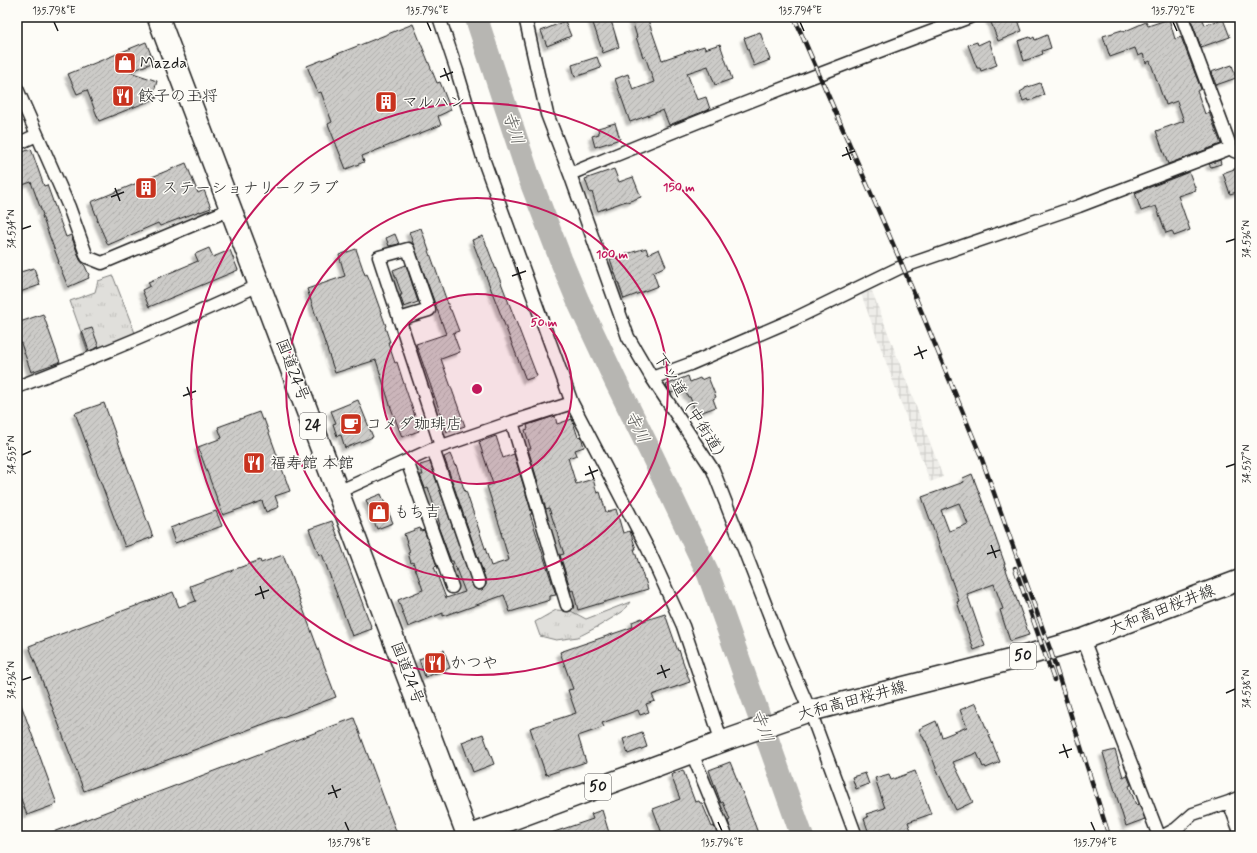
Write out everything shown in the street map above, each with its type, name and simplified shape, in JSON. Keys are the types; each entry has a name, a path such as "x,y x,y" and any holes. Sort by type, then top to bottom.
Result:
{"highway":[{"name":"国道24号","path":"158,17 468,836"}],"main road":[{"name":"大和高田桜井線","path":"468,836 805,713 1083,640 1240,580"}],"street":[{"path":"439,17 484,161 572,403 648,549 684,626 725,741"},
{"name":"下ツ道（中街道）","path":"525,17 547,114 628,337 652,378 713,470 778,637 805,713 856,836"},
{"path":"570,174 831,69 970,17"},
{"path":"652,378 690,364 792,320 899,268 1236,151 1182,17"},
{"path":"17,89 69,207 87,257 102,263 231,209"},
{"path":"17,144 37,136"},
{"path":"399,319 429,310 408,249 379,257 479,582"},
{"path":"17,387 58,372 189,317 259,285"},
{"path":"338,492 437,448 572,403"},
{"path":"512,422 567,605"},
{"path":"407,461 452,587"},
{"path":"1083,640 1159,836"},
{"path":"692,753 726,836"},
{"path":"1163,836 1176,829 1193,814 1235,799 1240,832"}],"shaded area":[{"path":"872,291 943,477 930,482 861,294"}],"green space":[{"path":"113,276 135,333 88,352 70,301 95,292 98,281"},
{"path":"630,602 622,612 578,637 556,640 540,636 535,622 556,610 571,611 586,619"}],"building":[{"path":"591,17 610,17 619,47 603,53"},
{"path":"631,17 647,17 662,60 704,46 705,49 720,44 732,79 715,85 708,66 687,73 697,100 706,97 710,109 669,125 663,110 630,122 615,79 628,74 633,90 654,82 645,56 643,57"},
{"path":"989,17 1017,17 1022,31 998,41"},
{"path":"1190,17 1202,17 1205,25 1223,19 1230,37 1201,47"},
{"path":"1169,19 1175,39 1181,37 1201,89 1197,91 1205,114 1209,112 1221,144 1168,164 1156,131 1184,121 1177,101 1166,105 1150,61 1146,63 1143,54 1138,56 1135,48 1110,57 1103,36 1122,30 1123,32 1146,22 1148,26"},
{"path":"565,21 571,36 547,46 541,31"},
{"name":"マルハン","path":"413,24 437,83 440,82 451,110 438,116 441,125 362,156 364,162 346,169 328,124 332,122 321,92 318,93 307,66"},
{"path":"760,32 770,60 754,66 744,38"},
{"path":"1047,35 1051,48 1042,51 1043,54 1024,61 1018,41 1030,37 1031,39 1034,37 1035,40"},
{"path":"989,40 997,65 981,71 980,68 977,68 968,45 977,42 978,45"},
{"path":"146,42 154,62 130,72 157,81 154,92 157,98 99,121 87,90 77,94 68,74"},
{"path":"597,57 601,68 575,77 572,65"},
{"path":"1232,65 1236,78 1216,85 1211,72"},
{"path":"1040,83 1044,95 1029,101 1028,99 1023,101 1020,92 1025,88"},
{"path":"615,123 620,139 595,147 592,136 599,134 598,128"},
{"path":"31,149 44,186 47,185 66,237 71,235 80,260 85,266 89,275 89,278 68,287 31,182 17,187 17,154"},
{"path":"1220,160 1221,164 1211,167 1209,164"},
{"path":"186,163 198,193 204,190 211,208 160,226 158,223 108,245 91,202"},
{"path":"1240,167 1240,191 1230,194 1223,173"},
{"path":"614,169 619,182 633,177 641,197 598,211 592,192 590,193 585,179"},
{"path":"1189,172 1196,190 1178,196 1190,230 1174,236 1172,231 1166,233 1156,206 1141,211 1135,193"},
{"path":"421,228 459,331 453,333 460,352 441,359 465,426 447,432 416,344 446,334 409,232"},
{"path":"395,234 399,244 389,246 386,238"},
{"path":"483,236 537,376 526,380 472,240"},
{"path":"209,248 213,257 230,250 238,270 149,307 142,290 150,286 148,282 198,261 195,254"},
{"path":"646,248 648,254 659,249 666,266 653,272 658,286 624,299 610,259"},
{"path":"356,249 365,275 367,274 370,281 386,326 385,327 390,342 388,342 395,363 397,362 419,431 402,437 376,360 335,373 307,289 345,276 339,255"},
{"path":"406,265 418,302 404,307 400,295 402,295 393,270"},
{"path":"34,268 40,285 17,293 17,273"},
{"path":"43,314 60,362 31,372 17,332 17,323"},
{"path":"92,328 99,347 89,351 82,331"},
{"path":"688,376 690,382 708,377 716,397 713,399 716,407 696,413 690,397 688,397 684,388 671,393 666,385"},
{"name":"コメダ珈琲店","path":"358,400 373,437 345,448 341,435 337,436 333,424 336,423 331,411"},
{"path":"104,403 153,537 125,547 75,413"},
{"name":"福寿館 本館","path":"259,412 262,420 264,419 290,491 275,496 279,507 266,512 262,501 223,515 198,447 222,438 218,427"},
{"path":"555,416 557,424 572,419 578,437 581,436 584,447 575,450 577,455 568,458 576,484 593,479 597,493 600,492 606,512 616,509 623,533 630,531 636,549 634,549 648,589 578,610 573,590 571,591 560,555 564,554 549,508 546,509 528,449 531,449 525,430 528,429 527,425"},
{"path":"496,436 503,458 514,454 532,514 530,514 556,595 550,596 550,600 510,612 504,595 457,612 443,616 443,613 408,627 398,600 423,590 413,562 411,563 408,553 410,552 404,534 420,528 421,531 424,530 437,566 434,567 446,598 465,592 453,561 451,561 438,526 440,525 428,487 425,488 420,475 423,475 420,465 430,462 474,588 482,590 486,585 486,581 444,457 450,454 455,466 456,465 491,566 509,560 487,486 493,484 479,442"},
{"path":"972,474 1029,635 1010,641 1000,610 1003,609 994,584 967,594 985,646 974,650 957,602 959,601 922,497 964,482 963,478","holes":["959,503 968,524 949,531 941,510"]},
{"name":"もち吉","path":"381,494 393,523 377,529 366,500"},
{"path":"216,511 222,526 175,543 170,528"},
{"path":"332,521 372,629 352,636 322,554 319,555 309,529"},
{"path":"283,555 336,697 84,791 29,646 173,592 179,607 196,601 190,586 260,560 261,563"},
{"path":"665,614 690,682 652,695 655,701 646,704 649,712 640,715 638,710 602,723 604,727 578,736 586,762 546,775 530,728 576,713 568,690 573,689 560,652 633,627 632,622 642,618 643,621"},
{"path":"444,650 450,668 425,677 419,659"},
{"path":"17,696 57,804 27,815 17,788"},
{"path":"976,703 1000,762 986,768 985,766 983,767 977,753 953,762 973,802 956,810 936,768 926,741 919,729 936,721 942,737 967,727 960,710"},
{"path":"354,718 398,836 45,836 45,835"},
{"path":"642,732 647,747 628,754 623,739"},
{"path":"483,734 494,764 473,772 462,742"},
{"path":"1115,750 1123,777 1127,775 1131,785 1129,786 1136,805 1139,804 1145,819 1126,826 1103,753"},
{"path":"730,762 759,836 733,836 728,821 730,820 723,802 721,803 709,770"},
{"path":"683,770 695,802 699,801 702,803 712,827 714,826 718,836 663,836 653,809 680,799 671,775"},
{"path":"915,771 931,814 908,822 913,836 870,836 864,819 868,817 866,814 885,808 875,778 889,774 891,780"},
{"path":"865,773 869,784 856,789 852,777"},
{"path":"602,810 610,836 548,836 548,834 593,819 591,814"}],"waterway":[{"name":"寺川","path":"476,17 529,177 561,260 578,301 615,380 708,573 802,836"}],"railway":[{"path":"794,17 903,267 980,454 1050,649 1109,836"},
{"path":"1015,568 1054,680"}],"place":[{"name":"Mazda","path":"125,63"},
{"name":"餃子の王将","path":"123,96"},
{"name":"マルハン","path":"386,102"},
{"name":"ステーショナリークラブ","path":"146,188"},
{"name":"コメダ珈琲店","path":"351,424"},
{"name":"福寿館 本館","path":"254,463"},
{"name":"もち吉","path":"379,512"},
{"name":"かつや","path":"435,663"}]}
